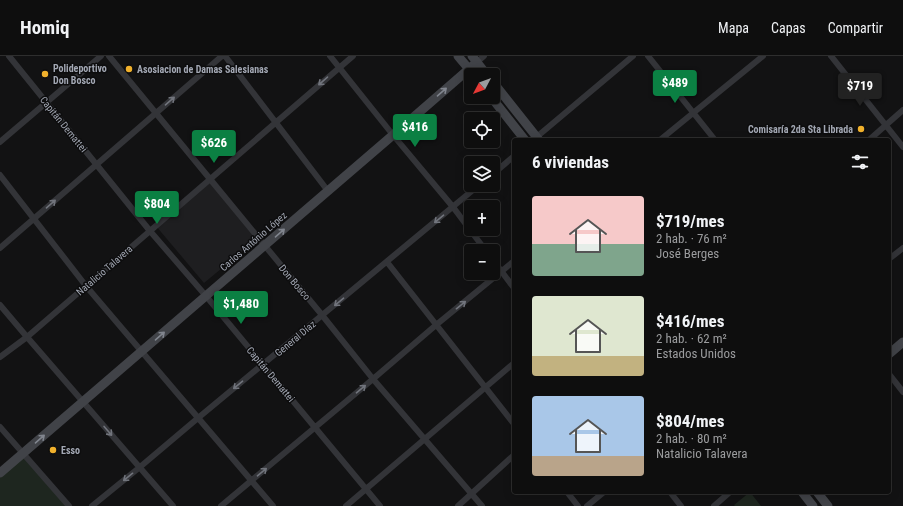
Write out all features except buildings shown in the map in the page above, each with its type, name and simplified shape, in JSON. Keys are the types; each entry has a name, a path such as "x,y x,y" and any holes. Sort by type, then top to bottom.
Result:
{"main road":[{"path":"458,56 468,68"},
{"path":"478,58 483,68"},
{"name":"Carlos António López","path":"473,68 478,58"},
{"name":"Carlos António López","path":"0,473 393,135 464,78"},
{"path":"500,91 535,138"},
{"path":"497,104 523,138"},
{"path":"891,352 903,342"},
{"path":"804,494 813,506"},
{"path":"819,494 828,506"}],"street":[{"name":"Capitán Demattei","path":"9,56 150,231 263,364 380,506"},
{"path":"0,142 101,56"},
{"name":"Don Bosco","path":"109,56 322,315 373,380 482,506"},
{"path":"0,248 222,56"},
{"path":"226,56 328,191"},
{"path":"330,56 453,207 481,244"},
{"name":"Natalicio Talavera","path":"0,357 27,337 353,56"},
{"path":"537,138 633,56"},
{"path":"648,56 713,138"},
{"path":"663,138 763,56"},
{"path":"831,56 903,147"},
{"path":"871,138 903,110"},
{"path":"500,168 512,158"},
{"path":"0,175 86,286 273,506"},
{"name":"General Díaz","path":"92,506 140,468 198,418 471,192"},
{"path":"891,257 903,248"},
{"path":"387,262 512,421"},
{"path":"221,506 512,263"},
{"path":"500,269 512,285"},
{"path":"0,305 173,506"},
{"path":"346,506 512,365"},
{"path":"891,377 903,392"},
{"path":"0,427 69,506"},
{"path":"458,506 512,457"},
{"path":"569,494 578,506"},
{"path":"587,506 602,494"},
{"path":"672,494 681,506"},
{"path":"714,506 728,494"}],"shaded area":[{"path":"209,181 257,239 204,283 156,226"},
{"path":"23,456 67,506 0,506 0,476"},
{"path":"748,494 752,494 761,506 735,506 734,505"}],"place":[{"name":"Asosiacion de Damas Salesianas","path":"129,69"},
{"name":"Polideportivo Don Bosco","path":"45,74"},
{"name":"Comisaría 2da Sta Librada","path":"861,129"},
{"name":"Esso","path":"53,450"}]}
